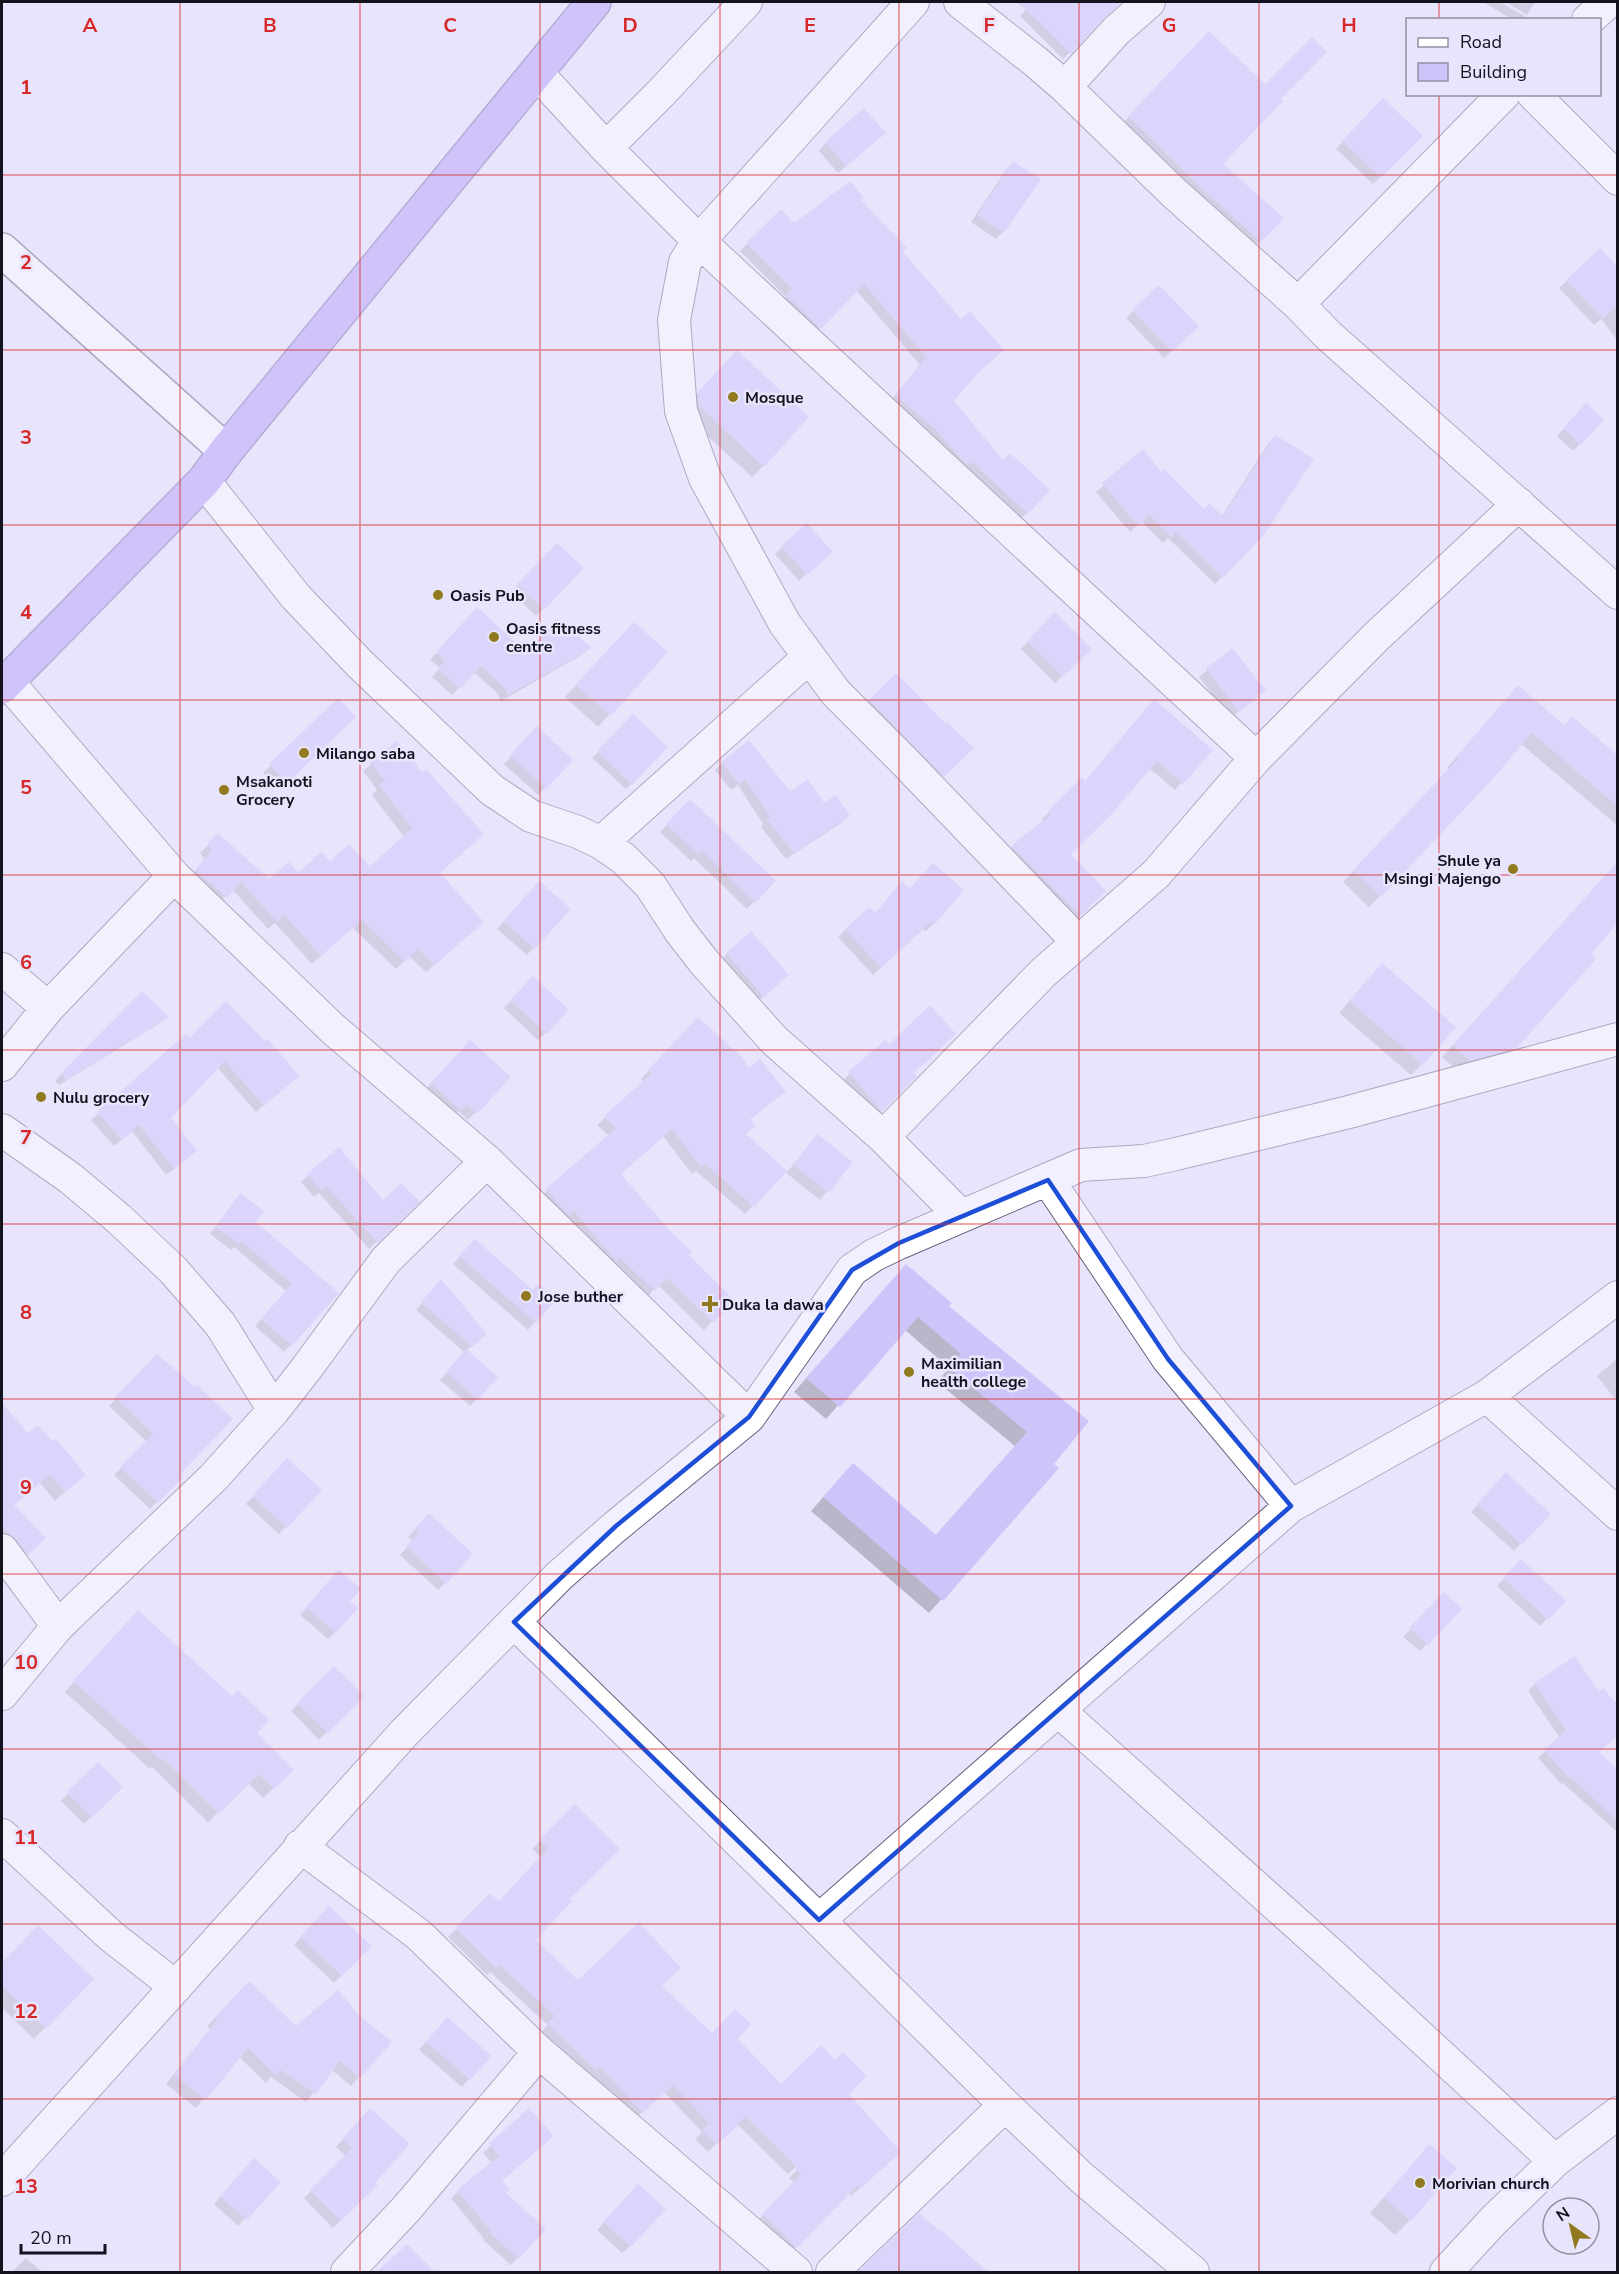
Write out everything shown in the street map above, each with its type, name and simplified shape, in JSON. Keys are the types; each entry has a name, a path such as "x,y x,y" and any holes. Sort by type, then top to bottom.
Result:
{"highway":[{"path":"4,684 204,481 226,451 594,2"}],"street":[{"path":"606,148 669,85 746,2"},
{"path":"912,2 699,241 685,262 674,320 681,411 705,478 785,624 809,657 836,693 1077,941"},
{"path":"960,2 1065,87 1173,192 1298,304 1328,335 1617,593"},
{"path":"1065,87 1116,31 1149,2"},
{"path":"1590,18 1608,2"},
{"path":"537,73 606,148 699,241 1256,758"},
{"path":"1298,304 1502,96"},
{"path":"1535,96 1617,179"},
{"path":"2,250 226,451"},
{"path":"204,481 296,597 360,664 492,790 531,816 578,832 601,843 623,858 650,885 680,931 704,962 774,1040 882,1137 960,1215"},
{"path":"882,1137 1044,972 1156,874 1256,758 1377,636 1519,504"},
{"path":"601,843 809,657"},
{"path":"4,684 174,876 333,1029 486,1161 749,1417"},
{"path":"2,1065 48,1008 174,876"},
{"path":"2,969 48,1008"},
{"path":"2,2180 404,1733 559,1576 749,1417 852,1270 899,1243 960,1215 1082,1165 1144,1161 1326,1117 1617,1039"},
{"path":"2,1130 70,1178 173,1270 220,1324 274,1410"},
{"path":"2,1694 58,1626 213,1478 274,1410 306,1370 386,1260 486,1161"},
{"path":"1048,1179 1168,1359 1291,1506"},
{"path":"819,1920 1291,1506 1486,1396 1617,1297"},
{"path":"1486,1396 1617,1514"},
{"path":"2,1550 58,1626"},
{"path":"514,1622 1005,2105 1082,2178 1193,2272"},
{"path":"1058,1710 1333,1956 1555,2161"},
{"path":"2,1835 111,1936 176,1987"},
{"path":"300,1846 419,1935 539,2052 796,2272"},
{"path":"347,2272 407,2208 539,2052"},
{"path":"832,2272 1005,2105"},
{"path":"1446,2272 1492,2221 1555,2161 1617,2113"}],"highlighted area":[{"path":"1048,1180 1168,1359 1291,1506 819,1920 514,1622 616,1526 749,1417 852,1270 899,1243"}],"building":[{"path":"1019,2 1122,2 1071,54"},
{"path":"1209,31 1265,84 1312,37 1327,52 1223,164 1284,218 1261,242 1198,185 1128,116"},
{"path":"1383,98 1423,136 1381,178 1342,141"},
{"path":"864,108 886,133 846,166 825,142"},
{"path":"1013,161 1041,179 1004,233 977,215"},
{"path":"850,181 864,198 861,200 907,248 903,252 961,319 970,311 1004,350 979,372 954,401 1003,460 1010,453 1050,490 1028,514 972,462 967,465 934,428 895,395 926,357 864,284 821,329 786,295 792,289 746,243 781,209 794,223"},
{"path":"1600,248 1617,266 1617,305 1603,319 1566,280"},
{"path":"1159,285 1199,326 1172,352 1132,310"},
{"path":"737,350 809,417 764,467 699,406 698,392"},
{"path":"1586,403 1604,420 1581,445 1563,428"},
{"path":"1275,435 1314,459 1264,535 1223,578 1176,532 1171,537 1149,515 1138,526 1102,483 1143,449 1161,472 1164,469 1204,509 1209,503 1223,516"},
{"path":"807,523 833,552 807,575 781,546"},
{"path":"557,543 584,568 544,610 517,584"},
{"path":"477,607 527,653 557,618 592,648 508,695 503,686 481,666 460,689 438,669 445,661 436,652"},
{"path":"1055,612 1092,649 1063,677 1027,641"},
{"path":"634,622 668,652 611,716 575,685"},
{"path":"1232,648 1266,690 1239,712 1206,668"},
{"path":"896,673 945,723 947,722 974,748 944,777 869,700"},
{"path":"1518,685 1564,725 1572,716 1617,755 1617,806 1532,733 1490,782 1381,897 1353,870 1459,758 1457,756"},
{"path":"338,698 356,717 287,783 269,764"},
{"path":"1154,699 1213,750 1183,784 1157,761 1109,817 1071,854 1106,891 1081,916 1011,846 1051,814 1048,811 1082,777 1085,781"},
{"path":"633,714 668,747 632,785 597,751"},
{"path":"537,726 573,760 546,789 510,755"},
{"path":"749,740 790,791 808,779 824,803 836,795 850,816 794,853 767,819 770,816 745,779 739,784 721,762"},
{"path":"397,741 422,772 426,769 484,834 440,873 484,922 435,965 418,949 405,962 362,920 321,956 284,915 277,922 241,882 227,898 195,870 212,850 207,844 218,833 269,879 289,862 298,873 321,852 330,861 349,844 370,866 412,828 379,785 385,781 370,762"},
{"path":"690,799 776,881 755,903 702,851 699,855 666,824"},
{"path":"1617,862 1617,924 1591,954 1596,959 1517,1048 1470,1061 1453,1045"},
{"path":"933,863 964,890 934,925 931,922 881,968 845,929 869,907 875,913 902,881 910,888"},
{"path":"539,881 571,909 535,949 503,921"},
{"path":"751,931 789,975 764,997 726,953"},
{"path":"1382,963 1456,1027 1423,1065 1349,1001"},
{"path":"533,976 569,1010 547,1034 510,1000"},
{"path":"142,991 169,1017 66,1080 61,1073"},
{"path":"226,1001 265,1041 268,1039 299,1076 264,1106 225,1061 171,1118 197,1151 174,1169 139,1125 122,1140 97,1112 186,1034 190,1037"},
{"path":"930,1005 956,1034 914,1073 917,1076 882,1112 848,1072 885,1040 889,1044"},
{"path":"698,1017 742,1057 749,1068 760,1059 786,1092 750,1119 755,1126 746,1134 787,1171 754,1207 705,1164 701,1167 672,1129 621,1174 671,1232 692,1252 689,1255 734,1300 713,1323 667,1278 655,1291 620,1258 616,1261 574,1211 569,1216 546,1189 616,1128 604,1116 652,1073 648,1070"},
{"path":"470,1040 511,1077 477,1114 467,1105 461,1111 431,1083"},
{"path":"817,1134 853,1162 829,1193 793,1165"},
{"path":"339,1147 383,1200 401,1183 420,1202 378,1243 327,1187 322,1191 307,1174"},
{"path":"240,1193 264,1211 256,1222 339,1293 292,1346 261,1319 292,1284 241,1241 239,1244 216,1227"},
{"path":"475,1239 533,1290 538,1284 556,1300 536,1323 459,1256"},
{"path":"906,1264 952,1303 949,1306 1089,1421 1054,1464 1059,1468 943,1601 823,1497 853,1463 936,1535 1027,1432 949,1368 961,1354 918,1317 840,1407 806,1378"},
{"path":"441,1279 487,1334 472,1347 421,1302"},
{"path":"466,1349 498,1377 478,1400 446,1372"},
{"path":"157,1354 195,1387 197,1385 233,1419 180,1474 183,1477 158,1503 120,1467 153,1434 115,1397"},
{"path":"2,1403 28,1433 38,1425 52,1441 56,1439 86,1475 65,1492 50,1475 14,1505 46,1538 28,1555 16,1539 2,1528"},
{"path":"287,1458 322,1490 287,1528 252,1496"},
{"path":"1506,1472 1551,1514 1522,1545 1477,1504"},
{"path":"429,1513 473,1554 446,1584 406,1546 419,1533 414,1529"},
{"path":"1521,1559 1566,1601 1548,1620 1503,1578"},
{"path":"339,1569 361,1589 350,1601 358,1608 336,1633 306,1607"},
{"path":"1444,1592 1462,1609 1428,1645 1409,1628"},
{"path":"138,1610 232,1696 238,1690 269,1720 257,1733 294,1770 274,1789 259,1774 219,1814 163,1758 161,1760 73,1681"},
{"path":"1575,1656 1599,1692 1603,1688 1617,1704 1617,1736 1599,1752 1617,1769 1617,1821 1571,1777 1569,1778 1544,1750 1566,1730 1534,1683"},
{"path":"334,1666 365,1696 328,1733 297,1703"},
{"path":"98,1762 123,1787 92,1818 67,1792"},
{"path":"575,1804 620,1849 570,1899 572,1901 536,1940 578,1980 639,1922 681,1968 662,1986 712,2033 735,2009 751,2024 738,2039 781,2084 821,2045 835,2060 843,2052 867,2076 849,2094 901,2152 860,2189 857,2186 797,2248 762,2214 801,2174 796,2169 797,2167 746,2117 717,2145 702,2130 709,2123 673,2085 643,2113 600,2067 596,2071 547,2023 555,2016 499,1965 496,1968 455,1928 490,1893 499,1901 548,1848 539,1840"},
{"path":"329,1906 372,1946 342,1976 300,1937"},
{"path":"38,1925 94,1979 46,2029 2,1986 2,1963"},
{"path":"249,1981 296,2026 338,1990 359,2015 392,2042 360,2078 340,2061 316,2094 281,2070 276,2075 248,2048 206,2100 174,2075 218,2019 215,2017"},
{"path":"447,2017 492,2056 470,2080 426,2042"},
{"path":"370,2108 410,2144 375,2183 378,2185 341,2221 310,2190 352,2148 342,2139"},
{"path":"529,2108 554,2136 502,2181 510,2190 506,2193 546,2229 519,2259 489,2232 491,2231 457,2190 499,2156 489,2144"},
{"name":"Morivian church","path":"1429,2144 1457,2168 1411,2221 1384,2198"},
{"path":"254,2158 281,2182 247,2220 220,2196"},
{"path":"638,2184 666,2209 631,2247 603,2222"},
{"path":"919,2213 941,2230 988,2272 857,2272"},
{"path":"407,2244 435,2272 377,2272"}],"place":[{"name":"Mosque","path":"733,397"},
{"name":"Oasis Pub","path":"438,595"},
{"name":"Oasis fitness centre","path":"494,637"},
{"name":"Milango saba","path":"304,753"},
{"name":"Msakanoti Grocery","path":"224,790"},
{"name":"Shule ya Msingi Majengo","path":"1513,869"},
{"name":"Nulu grocery","path":"41,1097"},
{"name":"Jose buther","path":"526,1296"},
{"name":"Duka la dawa","path":"710,1304"},
{"name":"Maximilian health college","path":"909,1372"},
{"name":"Morivian church","path":"1420,2183"}]}
